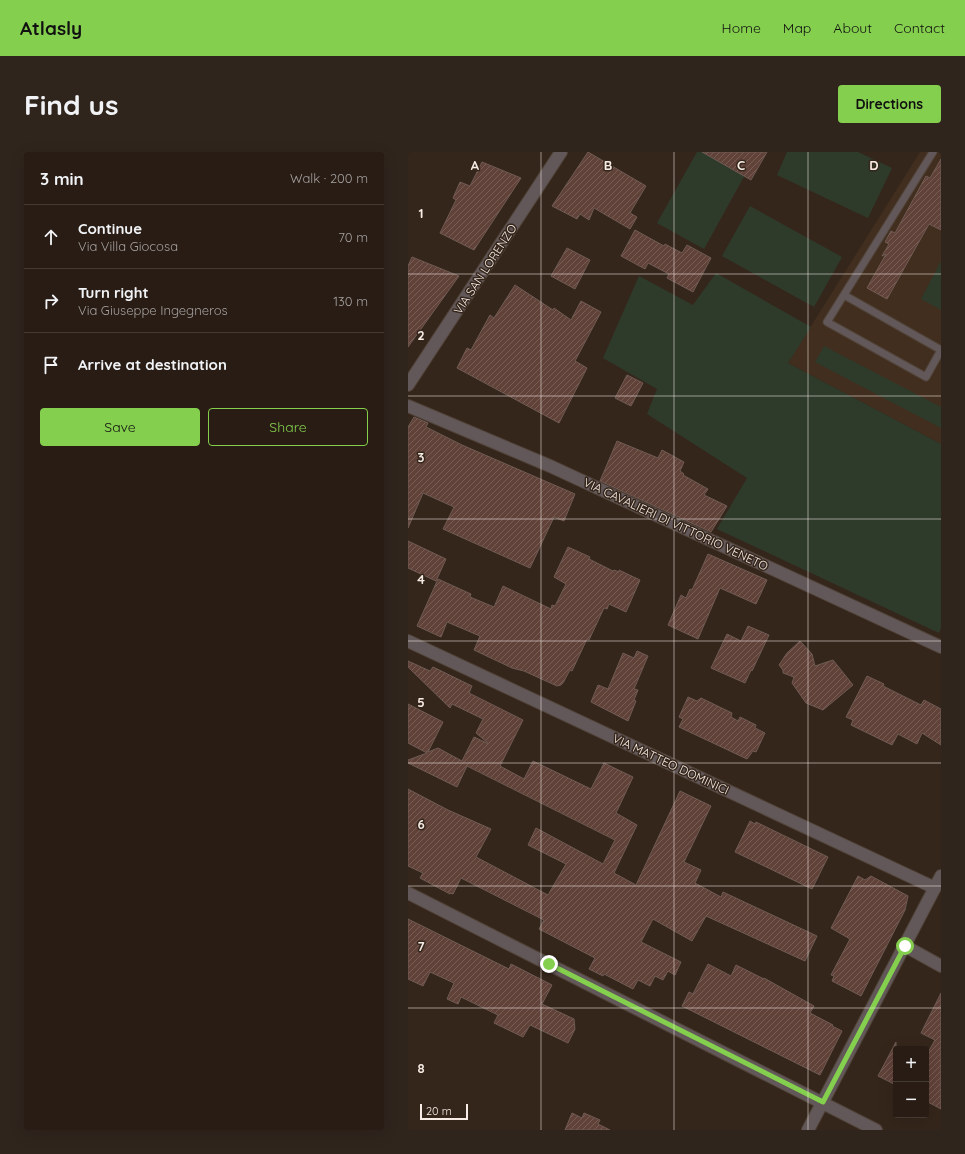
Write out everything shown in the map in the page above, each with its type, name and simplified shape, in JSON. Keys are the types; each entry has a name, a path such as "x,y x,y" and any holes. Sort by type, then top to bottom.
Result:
{"street":[{"name":"VIA SAN LORENZO","path":"408,385 561,152"},
{"name":"VIA CAVALIERI DI VITTORIO VENETO","path":"408,406 550,466 941,647"},
{"name":"VIA MATTEO DOMINICI","path":"408,641 935,888"},
{"path":"808,1130 941,876"},
{"path":"408,893 876,1130"},
{"path":"905,946 941,966"}],"lane":[{"path":"844,295 941,350 926,377 827,322 933,152"}],"shaded area":[{"path":"920,152 941,152 941,444 788,363"}],"green space":[{"path":"697,152 709,152 746,173 704,249 657,223"},
{"path":"787,152 858,152 892,168 868,218 777,175"},
{"path":"750,206 842,257 814,307 722,256"},
{"path":"941,261 941,310 921,299"},
{"path":"716,273 811,327 788,363 941,444 941,628 939,633 717,529 747,478 647,414 657,389 603,358 639,276 693,305"},
{"path":"824,346 941,407 941,428 815,362"}],"building":[{"path":"588,152 646,186 630,213 637,217 630,229 594,208 589,220 580,214 577,219 552,206"},
{"path":"702,152 767,152 751,180"},
{"path":"941,159 941,230 929,224 887,299 867,288 886,254 882,256 889,244 885,242 891,231 895,233 926,176 930,178"},
{"path":"482,162 521,178 474,250 440,233 456,200 453,198 460,182 470,186"},
{"path":"635,230 664,246 665,244 682,253 687,245 711,258 693,292 667,278 669,274 648,263 645,269 621,256"},
{"path":"567,248 590,260 575,289 551,276"},
{"path":"412,257 459,276 408,347 408,266"},
{"path":"515,285 571,320 581,301 601,312 575,361 587,368 559,423 457,368 467,348 471,350 490,315 494,318"},
{"path":"627,375 643,383 631,406 615,398"},
{"path":"414,417 428,423 426,427 462,445 575,494 564,521 554,517 530,568 443,529 454,507 423,493 408,528 408,427"},
{"path":"617,441 658,458 662,450 684,462 680,471 684,474 683,475 708,489 704,495 727,506 711,532 600,481"},
{"path":"408,541 446,559 436,581 408,568"},
{"path":"568,547 590,557 589,559 613,571 619,572 619,570 640,580 626,612 609,604 607,609 604,608 572,671 570,670 561,685 557,686 524,671 512,668 474,650 480,636 447,622 441,637 417,626 438,579 471,594 470,597 494,607 503,586 551,609 552,605 555,606 566,584 554,577"},
{"path":"708,554 767,580 756,604 720,588 698,639 668,625 681,595 686,598 690,589 692,590"},
{"path":"748,626 769,635 745,683 711,668 727,634 741,641"},
{"path":"800,641 812,654 815,666 833,660 853,685 823,710 806,703 792,683 794,677 783,673 783,670 779,665 787,653"},
{"path":"637,651 648,656 634,689 638,690 634,700 636,701 628,721 591,702 598,685 608,689 623,653 634,658"},
{"path":"408,661 430,671 433,667 472,686 469,693 523,720 500,766 524,779 533,761 591,789 604,763 633,777 616,813 637,825 614,873 636,885 680,791 711,806 684,862 701,870 695,883 721,897 723,892 817,936 805,961 706,916 692,941 653,919 641,942 681,962 675,975 668,971 663,980 655,976 650,986 638,980 633,989 604,974 603,976 589,969 595,958 539,929 544,920 461,878 453,894 450,894 420,878 423,873 408,866 408,789 448,810 491,829 476,857 548,895 566,864 528,845 536,828 603,864 615,840 467,766 457,787 408,763 408,760 427,753 408,743 408,704 443,722 428,752 438,748 462,761 474,737 489,744 476,733 483,719 452,704 450,708 408,667"},
{"path":"867,676 884,684 883,686 921,705 924,700 941,709 941,745 922,733 917,744 898,734 892,745 851,725 853,720 846,717"},
{"path":"688,697 697,701 701,698 732,713 731,717 738,721 740,717 756,725 755,728 765,733 756,752 753,751 747,759 679,727 683,719 679,717"},
{"path":"750,821 755,824 756,822 828,857 812,889 735,852"},
{"path":"858,876 865,880 871,876 908,896 905,910 861,996 832,981 834,976 831,975 850,939 831,928"},
{"path":"408,919 509,969 511,964 552,985 542,1004 574,1019 575,1029 568,1043 530,1025 523,1037 494,1023 498,1015 461,997 458,1004 447,999 454,983 430,972 423,986 408,979"},
{"path":"708,964 731,976 736,965 764,978 814,1006 810,1013 842,1031 820,1075 682,1006 689,992 693,994"},
{"path":"941,993 941,1109 929,1103 929,1051 935,1040 921,1033"},
{"path":"893,1048 893,1084 878,1076"},
{"path":"572,1113 582,1118 584,1113 600,1120 598,1124 610,1130 565,1130"}],"route":[{"path":"549,964 823,1102 905,946"}]}
